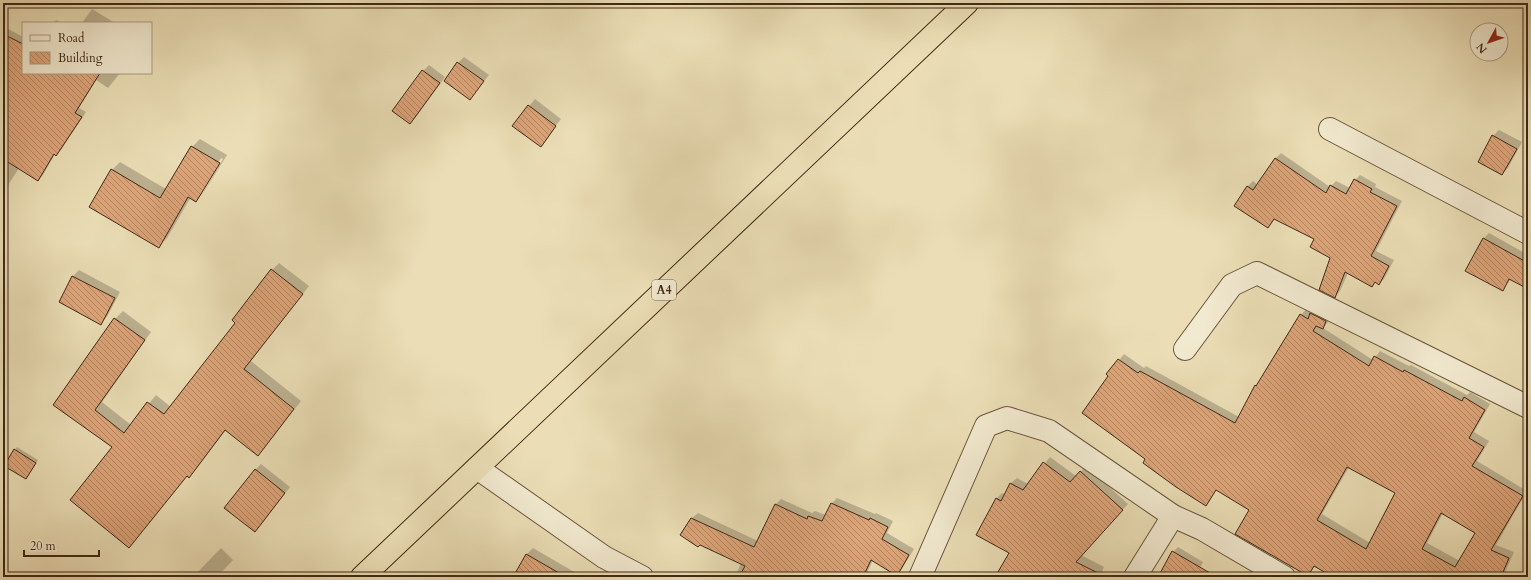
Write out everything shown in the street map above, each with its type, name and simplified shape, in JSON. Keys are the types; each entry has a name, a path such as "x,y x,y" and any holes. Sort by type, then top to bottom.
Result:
{"highway":[{"name":"A4","path":"362,577 967,3"}],"street":[{"path":"1330,129 1528,233"},
{"path":"1185,349 1232,285 1257,273 1528,407"},
{"path":"920,577 986,426 1007,418 1049,432 1173,516 1202,529 1284,577"},
{"path":"477,468 604,557 642,577"},
{"path":"1135,577 1173,516"}],"building":[{"path":"3,34 22,44 22,74 99,74 75,113 82,117 56,156 54,154 38,181 3,159"},
{"path":"457,62 484,81 470,100 444,81"},
{"path":"422,70 440,83 410,124 392,111"},
{"path":"528,105 556,126 541,147 512,126"},
{"path":"1492,135 1517,149 1502,175 1478,162"},
{"path":"191,146 220,163 196,202 188,197 159,248 89,207 111,169 160,198"},
{"path":"1275,158 1326,193 1330,185 1346,194 1354,179 1372,189 1370,192 1397,206 1371,256 1389,266 1379,285 1375,282 1372,287 1345,272 1335,298 1319,290 1330,258 1310,247 1314,239 1274,219 1268,228 1234,206 1247,186 1253,190"},
{"path":"1483,238 1528,263 1528,289 1509,279 1503,291 1465,271"},
{"path":"271,269 303,294 244,369 294,409 258,456 225,430 189,478 187,476 129,548 70,500 112,447 53,405 114,318 145,340 95,410 124,433 147,402 164,414 235,323 232,320"},
{"path":"72,276 115,298 101,325 59,302"},
{"path":"1310,313 1326,321 1323,329 1316,326 1313,331 1369,366 1374,356 1462,401 1464,397 1485,410 1469,438 1484,447 1472,466 1523,496 1491,550 1509,558 1501,577 1333,577 1314,566 1308,576 1235,534 1249,510 1216,490 1206,506 1176,487 1143,463 1145,459 1082,413 1108,376 1106,374 1118,359 1138,373 1140,371 1235,423 1255,385 1256,386 1300,314 1308,319","holes":["1347,467 1395,493 1366,549 1317,520","1441,513 1475,533 1455,567 1422,549"]},
{"path":"14,449 36,463 26,479 4,466"},
{"path":"1043,462 1070,482 1080,471 1123,510 1076,562 1106,577 995,577 1009,553 976,535 996,498 1001,501 1010,483 1023,490"},
{"path":"255,469 285,493 255,532 224,508"},
{"path":"831,503 869,520 870,518 888,527 882,539 909,555 897,576 871,560 863,577 739,577 745,566 700,545 698,547 680,535 691,518 754,547 775,504 807,519 808,516 822,521"},
{"path":"1172,551 1217,577 1158,577"},
{"path":"526,554 566,577 513,577"}]}
